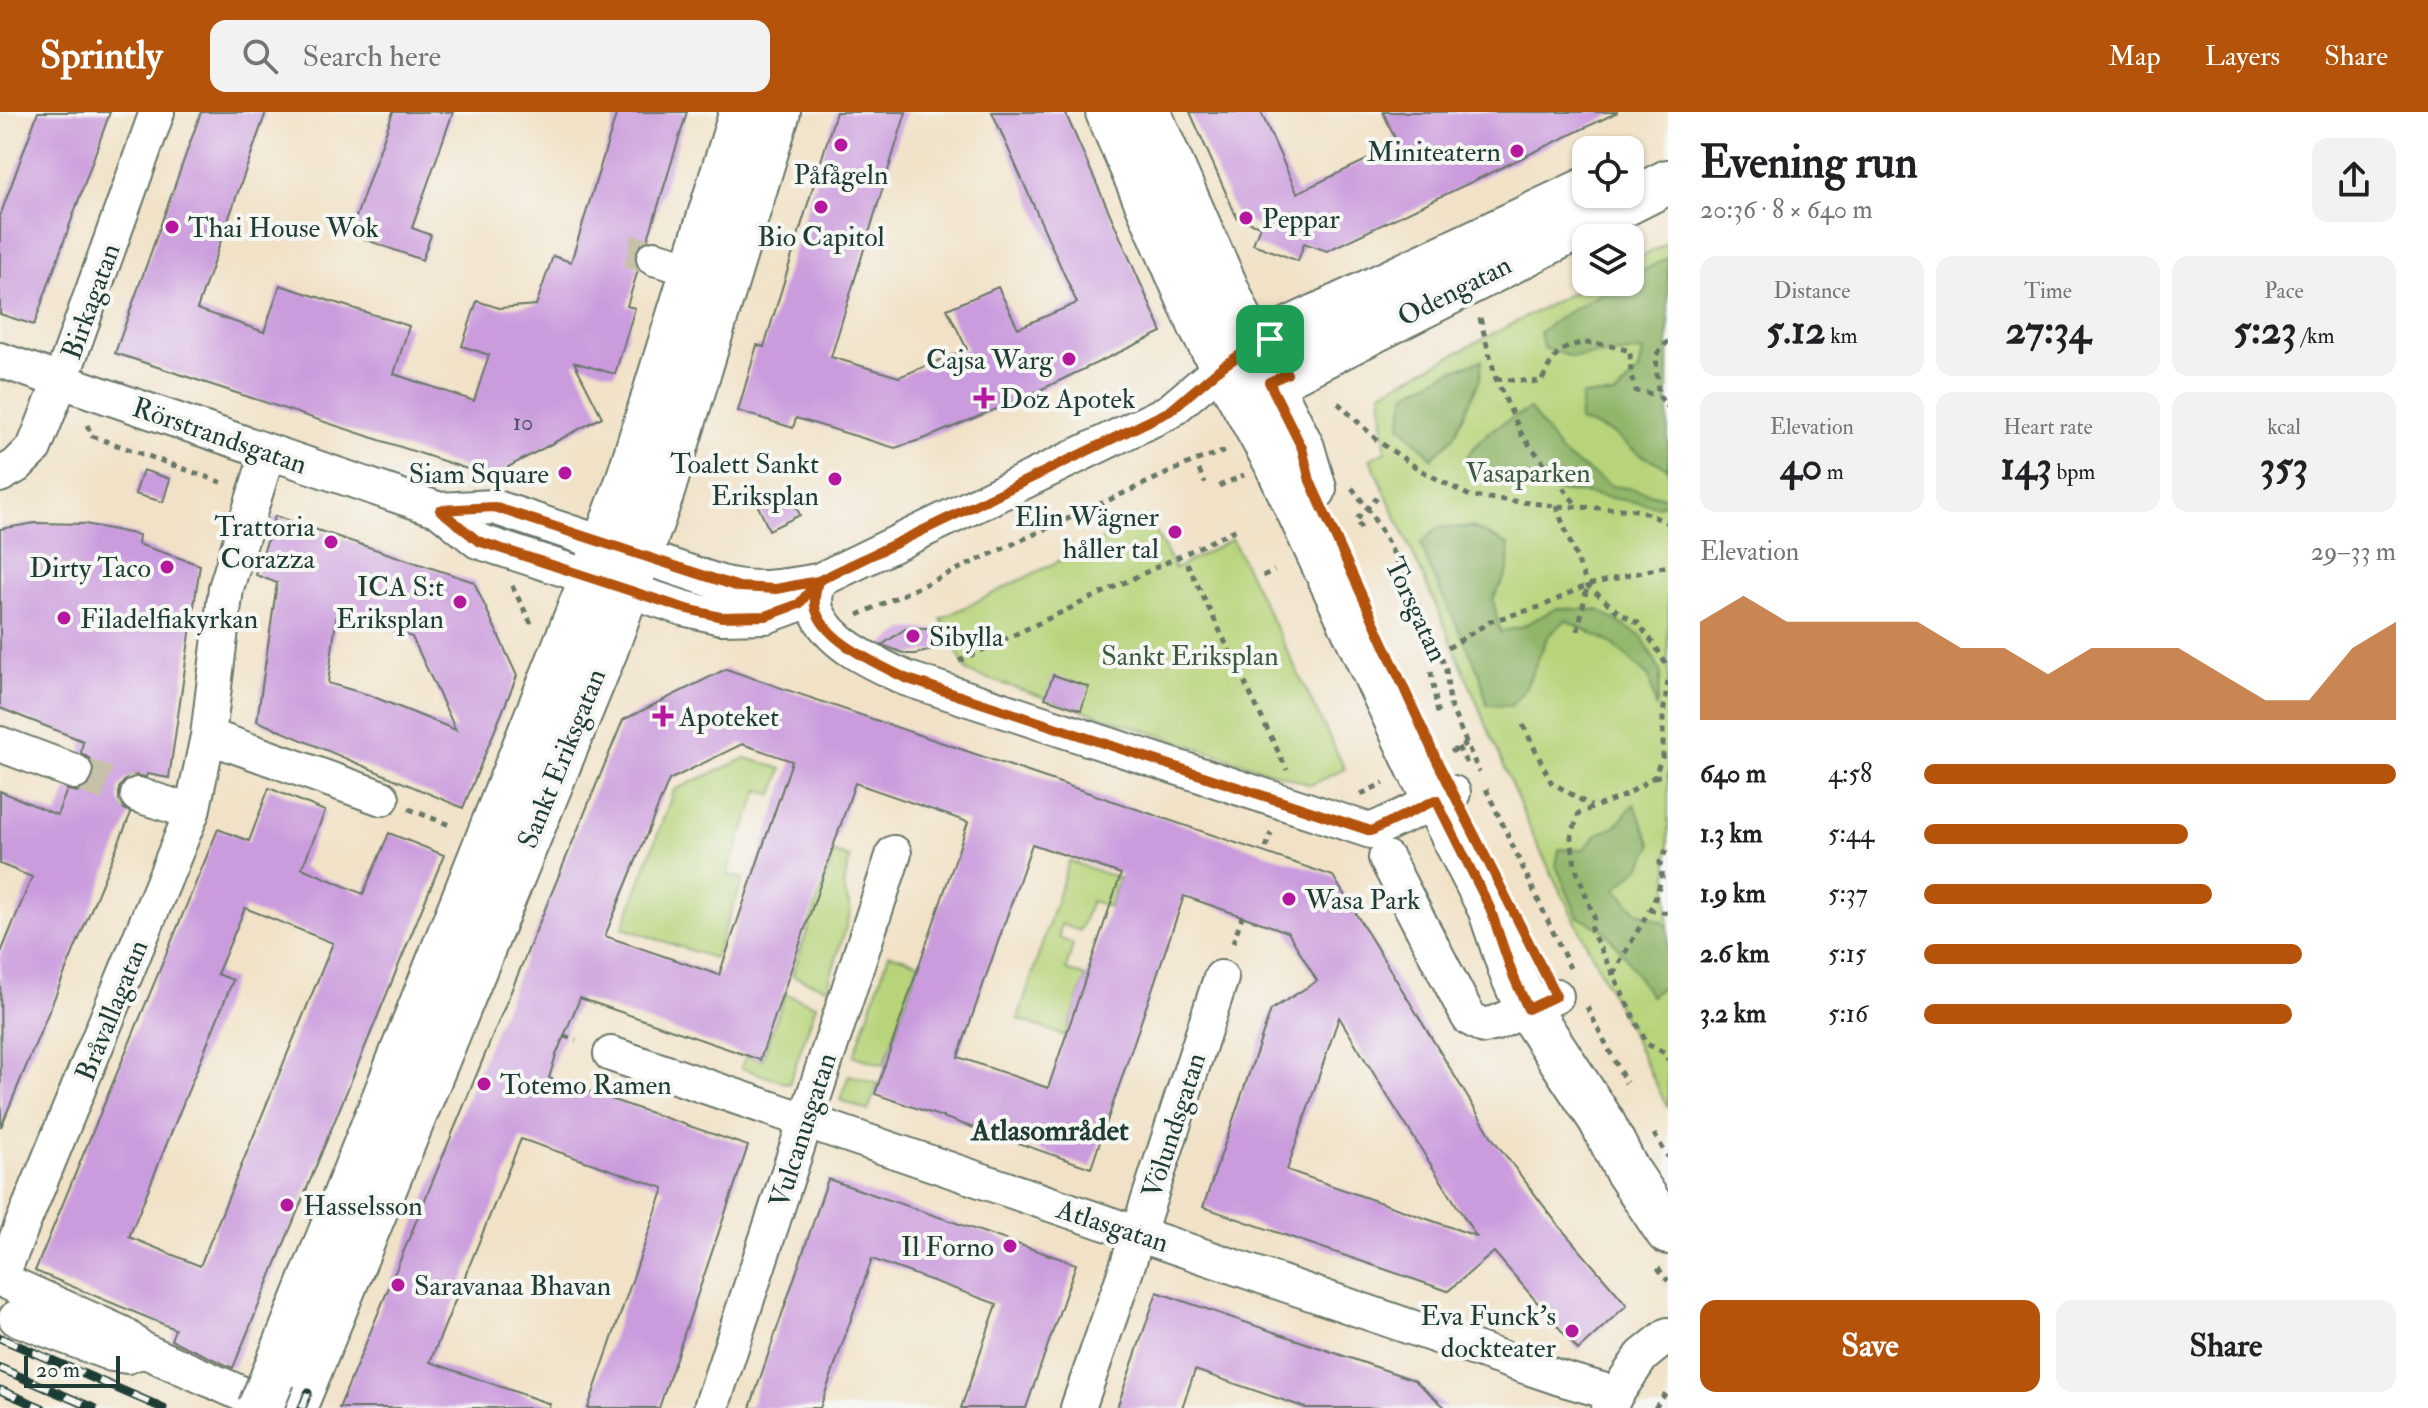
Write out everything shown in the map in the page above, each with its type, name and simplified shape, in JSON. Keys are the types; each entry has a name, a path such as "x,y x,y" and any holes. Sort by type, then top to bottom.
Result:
{"main road":[{"name":"Sankt Eriksgatan","path":"616,567 627,484 674,263 742,112"},
{"name":"Sankt Eriksgatan","path":"281,1398 616,567 661,495 778,112"},
{"name":"Torsgatan","path":"1108,112 1202,329 1246,373 1296,435 1310,481 1444,796 1559,993 1616,1107 1626,1169 1668,1232"},
{"name":"Torsgatan","path":"1148,112 1246,373"},
{"path":"1644,162 1668,151"},
{"name":"Odengatan","path":"1246,373 1668,182"},
{"name":"Odengatan","path":"1246,373 1572,198"}],"street":[{"name":"Birkagatan","path":"0,475 16,466 34,448 157,112"},
{"name":"Rörstrandsgatan","path":"0,360 440,510 478,541 616,567"},
{"path":"616,567 683,608 721,617 766,616 799,604 818,581 1246,373"},
{"name":"Bråvallagatan","path":"0,1279 192,812 208,736 226,588 268,452"},
{"path":"818,581 816,610 828,628 839,640 866,658 905,678 1371,831 1444,796"},
{"path":"208,736 382,798"},
{"path":"0,744 75,772"},
{"path":"138,795 192,812"},
{"name":"Vulcanusgatan","path":"711,1408 894,853"},
{"path":"1386,858 1469,1018 1484,1026 1496,1023 1559,993"},
{"name":"Völundsgatan","path":"1078,1408 1221,978"},
{"name":"Atlasgatan","path":"611,1054 1560,1378 1612,1401"},
{"path":"0,1279 121,1333 143,1350 281,1398"},
{"path":"16,1318 112,1354 127,1356 143,1350"},
{"path":"1612,1401 1642,1356 1668,1335"}],"path":[{"path":"1480,317 1496,379 1522,435 1578,507"},
{"path":"1668,341 1656,355 1658,395 1668,407"},
{"path":"1496,379 1541,382 1554,358 1567,347 1582,343 1606,344 1630,351 1631,376 1636,391 1658,395"},
{"path":"61,380 92,436 237,488 253,503"},
{"path":"1338,403 1378,441 1420,470 1470,496 1556,506 1639,510 1668,523"},
{"path":"828,628 1194,461 1241,446"},
{"path":"1199,470 1205,483"},
{"path":"1219,486 1250,472"},
{"name":"Torsgatan","path":"1351,486 1368,507 1439,651 1446,670 1450,705 1467,743 1559,993 1609,1053 1616,1107"},
{"path":"1361,529 1356,520 1377,498"},
{"path":"1556,506 1587,585 1618,612 1638,623 1668,668"},
{"path":"947,667 1239,528"},
{"path":"1187,563 1292,779"},
{"path":"1448,648 1491,621 1543,606 1587,585 1668,566"},
{"path":"1263,576 1274,570"},
{"path":"510,582 538,637"},
{"path":"1578,631 1587,585"},
{"path":"1431,672 1440,722"},
{"path":"1654,777 1663,755 1663,714 1668,681"},
{"path":"1523,725 1551,782 1592,806"},
{"path":"1458,747 1467,743"},
{"path":"1668,774 1654,777 1626,795 1579,813 1571,837 1575,866 1594,917 1591,930 1647,1044 1665,1053 1668,1060"},
{"path":"382,798 461,829"},
{"path":"1266,848 1272,828"},
{"path":"1613,974 1649,910 1662,878 1660,862 1668,847"},
{"path":"1649,910 1668,913"},
{"path":"1233,943 1242,916"},
{"path":"564,1036 576,1040"},
{"path":"1653,1133 1668,1157"},
{"path":"1655,1408 1668,1390"}],"green space":[{"name":"Vasaparken","path":"1668,243 1668,1108 1534,838 1435,603 1370,459 1385,451 1381,392 1572,293 1572,296 1644,296 1644,256"},
{"path":"1668,257 1668,468 1637,453 1612,433 1579,421 1582,395 1615,395 1639,371 1643,351 1572,357 1543,348 1540,332 1597,296 1644,296 1644,270"},
{"path":"1482,360 1480,379 1454,437 1432,458 1400,425 1406,394 1448,372"},
{"path":"1530,409 1563,455 1612,486 1668,498 1668,502 1658,506 1582,493 1511,488 1478,475 1467,456 1495,428"},
{"name":"Sankt Eriksplan","path":"1148,517 1175,569 1232,539 1345,769 1311,785 967,672 941,619"},
{"path":"1438,527 1472,527 1509,545 1508,571 1493,599 1500,632 1521,627 1557,608 1599,610 1642,637 1661,673 1656,709 1649,677 1613,644 1566,620 1548,636 1525,689 1511,706 1487,705 1480,674 1429,567 1421,543"},
{"path":"746,758 782,769 773,795 759,790 727,874 743,879 714,958 623,928 674,790"},
{"path":"1634,804 1652,845 1642,865 1616,889 1636,911 1663,922 1668,928 1668,983 1650,996 1604,930 1578,917 1556,866 1559,849 1584,849 1597,834 1615,827"},
{"path":"834,853 850,858 843,886 851,911 827,988 792,976"},
{"path":"1069,861 1119,878 1109,907 1091,901 1080,931 1061,924 1059,938 1073,944 1066,970 1086,977 1065,1036 1018,1019"},
{"path":"889,954 919,963 884,1065 854,1056"},
{"path":"785,994 816,1005 789,1084 741,1068 746,1055 762,1060"},
{"path":"849,1075 878,1084 868,1111 840,1100"}],"building":[{"path":"38,112 110,112 34,325 0,314 0,216"},
{"path":"201,112 266,112 197,309 264,332 280,285 409,326 394,374 474,401 489,355 462,346 477,301 499,308 536,305 553,256 571,262 617,112 687,112 648,239 639,244 635,253 638,270 627,306 635,308 615,374 574,362 602,417 508,467 504,481 115,353"},
{"path":"393,112 453,112 412,228 431,235 422,260 350,234"},
{"path":"836,112 906,112 831,357 899,377 967,349 947,309 998,287 1018,328 1077,303 992,112 1065,112 1162,332 1023,398 895,448 796,418 793,428 738,411 757,345 764,347"},
{"path":"1190,112 1261,112 1297,193 1398,145 1383,112 1618,112 1327,251 1304,243 1298,261 1253,244 1260,226 1237,218"},
{"path":"143,470 170,479 163,502 135,494"},
{"path":"780,494 794,494 794,503 800,515 769,530 757,504"},
{"path":"275,516 474,582 517,676 463,808 257,721 277,583 256,575","holes":["337,612 412,637 456,730 369,695 328,683"]},
{"path":"35,523 85,524 139,535 138,544 200,565 169,778 134,775 119,788 119,800 123,808 131,813 1,1127 0,955 32,877 0,864 0,791 57,815 67,790 78,792 87,788 93,780 95,769 90,759 81,753 83,741 0,708 0,529"},
{"path":"905,629 978,634 978,640 915,654 882,645"},
{"path":"726,669 1333,876 1493,1139 1559,1226 1627,1305 1578,1350 1494,1252 1448,1291 1203,1207 1271,1010 1317,981 1288,932 1184,896 1091,1168 875,1094 968,822 855,783 760,1060 580,998 556,1055 549,1078 748,1146 659,1408 588,1408 664,1188 521,1139 430,1362 550,1404 549,1408 339,1408 623,720","holes":["742,744 792,761 719,975 605,936 669,780","1032,844 1121,874 1048,1088 958,1057","1339,1017 1476,1236 1287,1170"]},
{"path":"1053,675 1089,687 1081,710 1045,698"},
{"path":"269,788 325,811 302,868 363,894 389,833 444,855 233,1368 171,1340 175,1329 35,1271 218,829 249,841","holes":["245,908 333,943 200,1266 129,1237 233,980 217,974"]},
{"path":"828,1179 1076,1264 1026,1408 961,1408 997,1304 872,1259 820,1408 750,1408"},
{"path":"1157,1292 1414,1380 1446,1408 1306,1408 1195,1370 1182,1408 1117,1408"}],"tunnel":[{"path":"628,251 654,258"},
{"path":"75,772 138,795"}],"railway":[{"path":"0,1338 163,1408"},
{"path":"0,1368 93,1408"},
{"path":"250,1408 263,1375"},
{"path":"0,1390 42,1408"},
{"path":"302,1408 308,1393"}],"place":[{"name":"Påfågeln","path":"841,145"},
{"name":"Miniteatern","path":"1517,151"},
{"name":"Bio Capitol","path":"821,207"},
{"name":"Peppar","path":"1246,218"},
{"name":"Thai House Wok","path":"172,227"},
{"name":"Cajsa Warg","path":"1069,359"},
{"name":"Doz Apotek","path":"984,398"},
{"name":"Siam Square","path":"565,473"},
{"name":"Toalett Sankt Eriksplan","path":"835,479"},
{"name":"Elin Wägner håller tal","path":"1175,532"},
{"name":"Trattoria Corazza","path":"331,542"},
{"name":"Dirty Taco","path":"167,567"},
{"name":"ICA S:t Eriksplan","path":"460,602"},
{"name":"Filadelfiakyrkan","path":"64,618"},
{"name":"Sibylla","path":"913,636"},
{"name":"Apoteket","path":"663,716"},
{"name":"Wasa Park","path":"1289,899"},
{"name":"Totemo Ramen","path":"484,1084"},
{"name":"Hasselsson","path":"287,1205"},
{"name":"Il Forno","path":"1010,1246"},
{"name":"Saravanaa Bhavan","path":"398,1285"},
{"name":"Eva Funck's dockteater","path":"1572,1331"}],"district":[{"name":"Atlasområdet","path":"1050,1130"}],"route":[{"path":"1270,339 1223,366 1170,411 818,581 776,589 739,587 494,507 440,510 478,541 683,608 721,617 766,616 799,604 818,581 816,610 823,623 839,640 905,678 1371,831 1436,800 1490,908 1528,1009 1556,996 1437,761 1310,481 1302,448 1269,382 1287,374 1270,339"}]}
